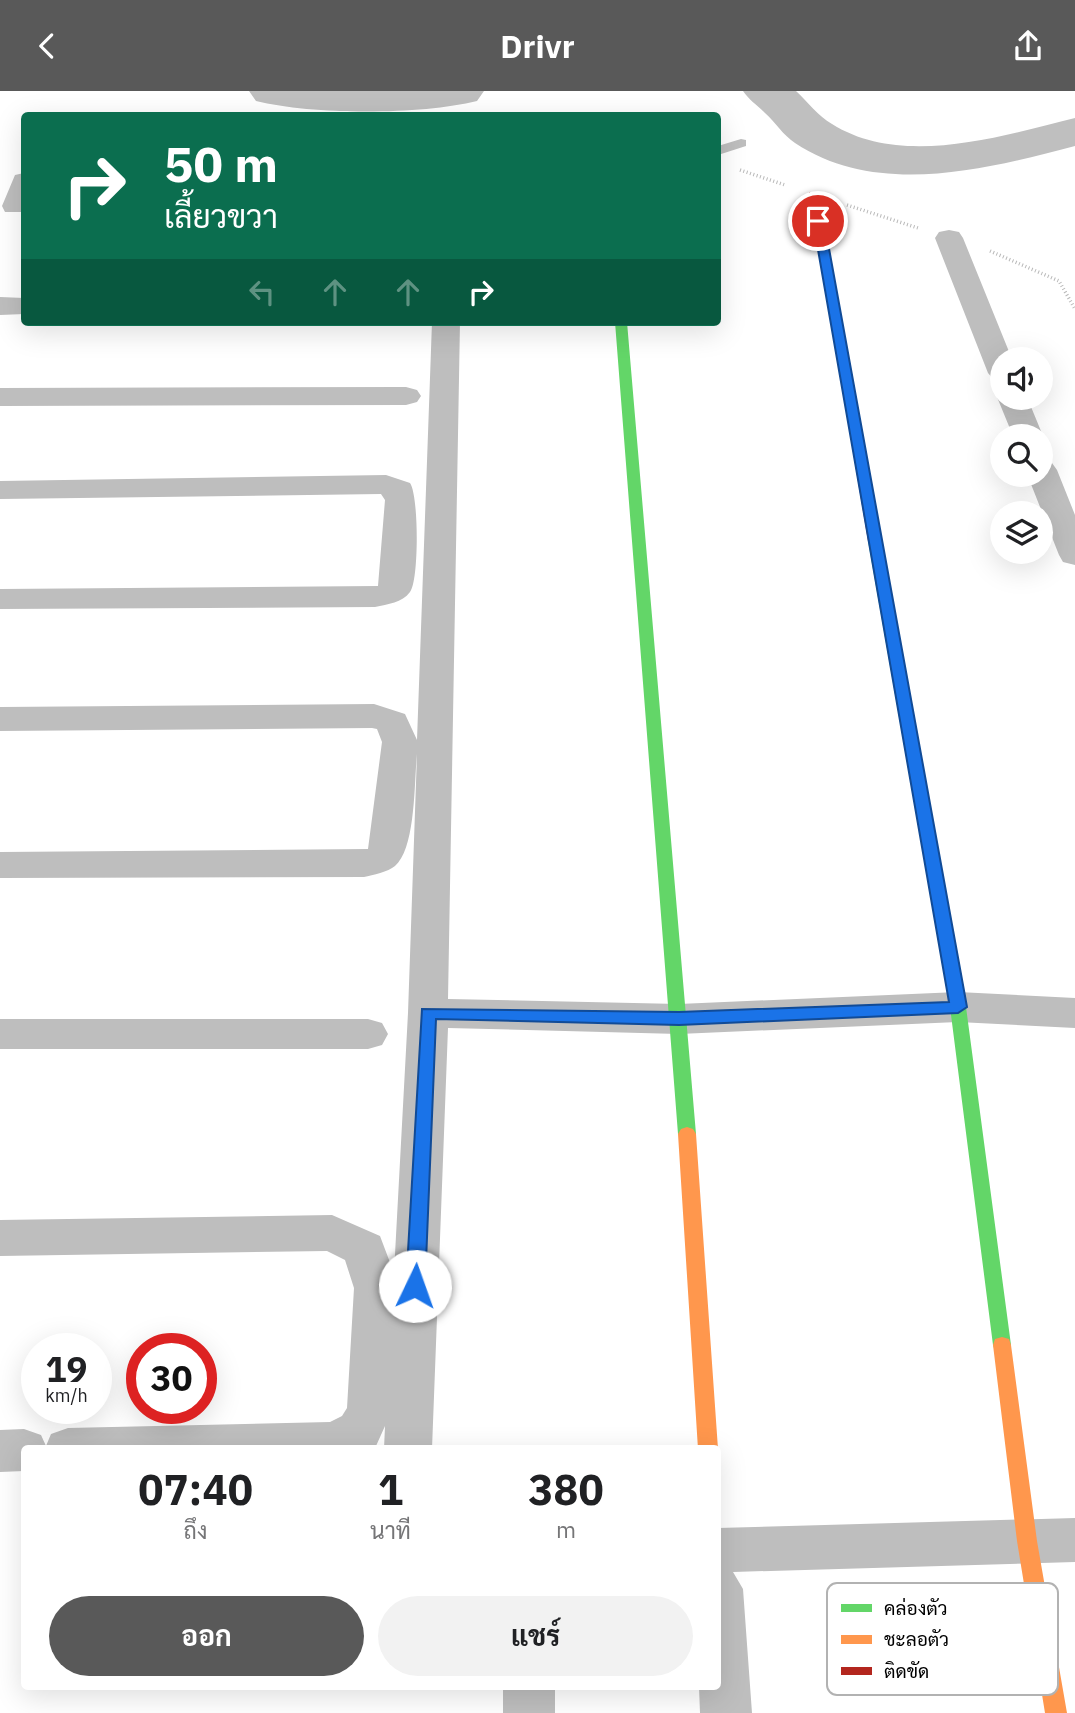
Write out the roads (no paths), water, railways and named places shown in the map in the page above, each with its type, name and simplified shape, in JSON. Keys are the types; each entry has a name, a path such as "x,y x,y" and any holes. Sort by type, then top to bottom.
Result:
{"street":[{"path":"813,194 958,1007 1034,1583"},
{"path":"949,238 993,347"},
{"path":"0,306 21,306"},
{"path":"408,1445 428,1013 446,326"},
{"path":"621,326 679,1019 708,1445"},
{"path":"0,397 406,396"},
{"path":"0,490 386,484 399,490 401,500 397,587 390,593 375,597 0,599"},
{"path":"1048,487 1075,555"},
{"path":"0,719 374,716 392,722 400,742 389,847 381,858 364,864 0,865"},
{"path":"428,1013 679,1019 958,1007 1075,1013"},
{"path":"0,1034 368,1034"},
{"path":"0,1238 332,1233 364,1249 376,1288 370,1409 359,1431 334,1443 245,1445"},
{"path":"0,1451 21,1450"},
{"path":"721,1550 1075,1540"},
{"path":"721,1636 726,1713"},
{"path":"528,1713 529,1690"},
{"path":"1053,1695 1056,1713"}],"lane":[{"path":"721,150 741,143"}],"waterway":[{"path":"272,91 368,97 461,91"},
{"path":"766,91 781,102 804,127 820,138 859,154 888,159 953,157 1018,146 1075,132"}]}
